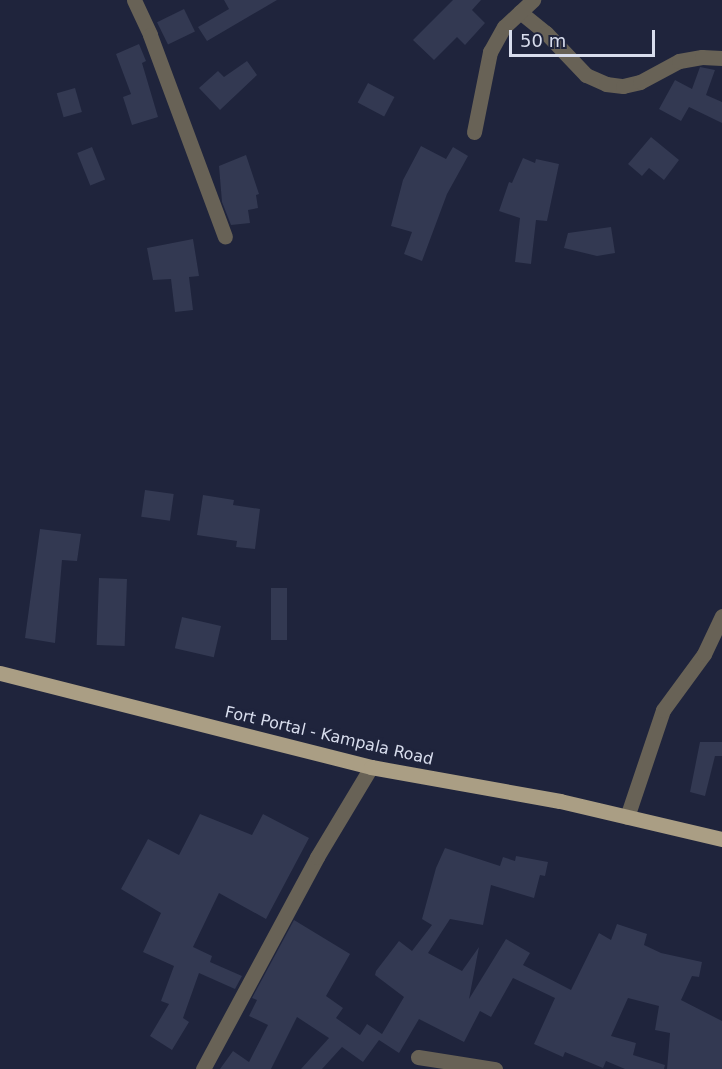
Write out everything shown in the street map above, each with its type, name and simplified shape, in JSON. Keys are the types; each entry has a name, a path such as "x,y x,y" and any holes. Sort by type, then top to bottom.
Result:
{"main road":[{"name":"Fort Portal - Kampala Road","path":"0,673 371,767 560,801 722,839"}],"street":[{"path":"134,0 150,35 225,237"},
{"path":"474,132 490,52 504,27 533,0"},
{"path":"520,12 546,33 586,75 606,84 623,86 640,82 679,61 702,57 722,58"},
{"path":"627,817 663,710 704,654 722,616"},
{"path":"203,1069 317,857 371,767"},
{"path":"418,1057 495,1069"}],"building":[{"path":"224,0 277,0 207,41 198,27 229,9"},
{"path":"453,0 481,0 472,10 485,23 465,45 457,37 434,60 413,40"},
{"path":"184,9 195,31 168,45 157,22"},
{"path":"139,44 146,61 142,63 158,117 132,125 123,97 131,94 116,54"},
{"path":"247,61 257,75 220,110 199,88 218,71 224,77"},
{"path":"700,67 715,70 706,95 722,102 722,123 689,107 681,121 659,109 675,80 692,89"},
{"path":"368,83 394,97 384,117 358,102"},
{"path":"75,88 82,112 64,117 57,93"},
{"path":"651,137 679,160 664,180 649,168 642,176 628,164"},
{"path":"421,146 446,159 453,147 468,156 447,194 422,261 404,254 412,232 391,226 403,180"},
{"path":"92,147 105,179 90,185 77,153"},
{"path":"246,155 259,194 256,195 258,208 248,210 250,223 231,225 222,202 219,166"},
{"path":"523,158 535,163 536,159 559,164 547,221 536,220 531,264 515,262 520,218 499,211 509,182 512,183"},
{"path":"611,227 615,253 597,256 564,248 568,233"},
{"path":"193,239 199,276 189,277 193,310 175,312 171,279 153,280 147,248"},
{"path":"145,490 174,494 170,521 141,517"},
{"path":"203,495 234,500 233,505 260,509 255,549 236,547 237,541 197,535"},
{"path":"40,529 81,534 77,561 62,560 55,643 25,638"},
{"path":"99,578 127,579 125,646 97,645"},
{"path":"271,588 287,588 287,640 271,640"},
{"path":"182,617 221,626 214,657 175,648"},
{"path":"700,742 722,742 722,756 715,756 705,796 690,792"},
{"path":"200,814 252,835 263,814 309,838 266,919 219,893 193,947 212,956 210,962 242,976 235,989 199,973 183,1018 189,1022 172,1050 150,1036 169,1004 161,1001 174,966 143,952 161,913 121,889 148,839 179,855"},
{"path":"445,848 500,866 503,857 515,861 516,856 548,862 545,876 540,875 534,898 491,885 483,925 450,919 428,953 462,971 479,947 469,999 506,939 530,953 523,965 571,990 599,933 611,940 617,924 647,934 644,945 661,953 702,962 699,977 692,976 681,1000 722,1021 722,1069 667,1069 670,1033 655,1030 659,1006 628,998 611,1036 636,1043 633,1055 665,1065 664,1069 625,1069 606,1061 603,1068 565,1052 563,1057 534,1044 555,998 513,978 491,1017 480,1011 464,1042 419,1019 399,1053 379,1040 363,1062 342,1047 322,1069 301,1069 329,1038 297,1017 271,1069 220,1069 233,1051 249,1062 268,1025 249,1016 257,1000 252,998 294,920 350,954 326,996 343,1008 336,1018 360,1035 367,1024 382,1034 404,997 375,975 376,971 399,941 412,951 432,925 422,919 436,868"}]}
